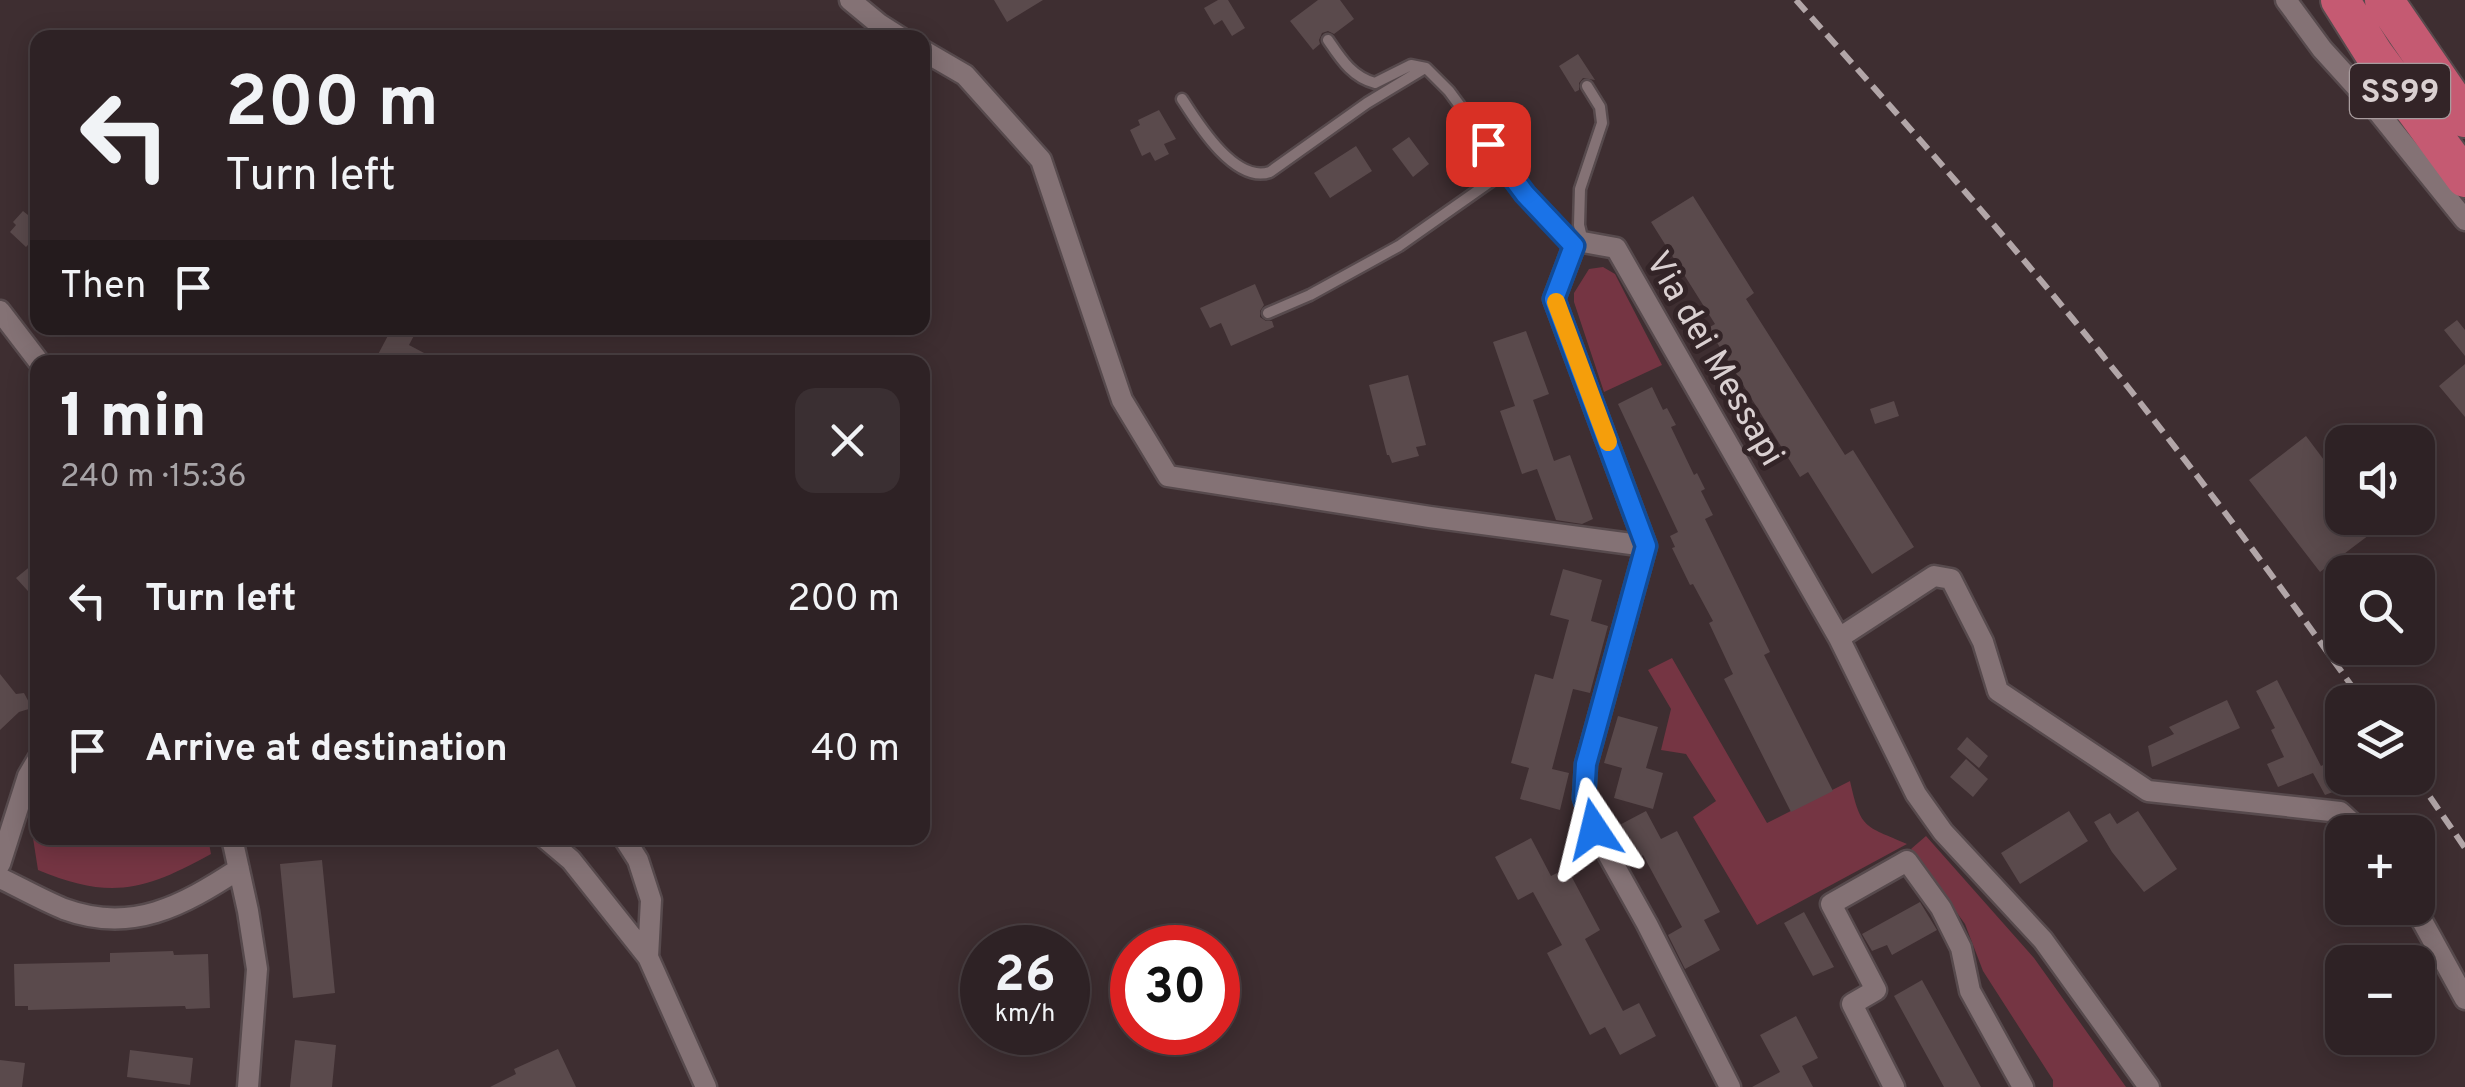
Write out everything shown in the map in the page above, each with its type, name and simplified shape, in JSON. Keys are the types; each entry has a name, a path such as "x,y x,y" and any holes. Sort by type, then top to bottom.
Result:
{"highway":[{"name":"SS99","path":"2340,0 2374,54 2465,178"},
{"name":"SS99","path":"2386,0 2465,118"},
{"path":"2386,0 2465,101"}],"street":[{"path":"850,0 888,30"},
{"path":"2286,0 2322,49 2465,220"},
{"path":"930,55 965,76 1041,160 1122,400 1168,476 1430,518 1646,546"},
{"path":"1578,244 1554,299 1646,546 1586,764 1584,798 1594,829 1730,1087"},
{"name":"Via dei Messapi","path":"1578,244 1616,248 1839,638 1916,794 1943,832 2043,940 2149,1087"},
{"path":"0,311 33,355"},
{"path":"1839,638 1934,576 1950,578 1984,642 1998,691 2148,790 2343,815"},
{"path":"0,864 30,773"},
{"path":"233,845 257,969 245,1084"},
{"path":"553,845 571,860 648,957 706,1087"},
{"path":"628,845 638,860 651,900 648,957"},
{"path":"1894,1087 1852,1004 1876,990 1830,904 1907,862 1941,908 1961,948 1970,991 2023,1087"},
{"path":"0,878 65,909 110,919 166,911 198,896 238,869"},
{"path":"2424,925 2465,999"}],"lane":[{"path":"1328,40 1360,79 1375,83 1412,65 1426,68 1448,91 1535,206 1578,244"},
{"path":"1182,100 1218,147 1238,166 1260,175 1426,68"},
{"path":"1578,244 1578,201 1602,123 1600,107 1586,86"},
{"path":"1268,313 1310,295 1398,246 1507,170"}],"shaded area":[{"path":"1603,267 1615,274 1662,365 1604,392 1574,302 1574,293 1589,269"},
{"path":"1672,658 1767,823 1850,781 1866,824 1907,844 1757,925 1693,817 1716,801 1686,754 1661,750 1671,709 1648,670"},
{"path":"1926,836 2034,958 2126,1087 2053,1087 2053,1080 1983,971 1965,924 1911,849"},
{"path":"34,845 209,845 211,854 166,876 126,887 86,885 38,870"}],"building":[{"path":"994,0 1043,0 1007,22"},
{"path":"1218,0 1228,0 1245,28 1232,36 1222,20 1214,25 1204,8"},
{"path":"1318,0 1340,0 1354,19 1334,34 1322,33 1320,44 1313,50 1290,21"},
{"path":"1578,54 1595,80 1583,78 1575,92 1559,66"},
{"path":"1159,110 1176,139 1164,144 1169,154 1155,161 1150,152 1142,156 1130,130 1140,125 1138,120"},
{"path":"1409,137 1429,164 1413,177 1392,149"},
{"path":"1356,146 1372,171 1330,198 1314,173"},
{"path":"1693,196 1754,293 1746,299 1845,455 1853,450 1914,547 1872,574 1808,472 1800,477 1708,328 1715,324 1651,222"},
{"path":"23,211 30,217 30,243 26,247 10,232 16,225 13,222"},
{"path":"1255,284 1264,305 1260,317 1272,321 1274,327 1231,346 1221,323 1210,328 1200,308"},
{"path":"2457,320 2465,330 2465,356 2444,330"},
{"path":"1526,331 1549,394 1533,400 1554,461 1570,455 1593,519 1582,524 1556,520 1537,469 1522,474 1500,411 1515,406 1493,342"},
{"path":"388,335 414,335 409,345 428,355 378,355"},
{"path":"2465,364 2465,417 2439,386"},
{"path":"1408,375 1426,445 1416,447 1419,456 1392,463 1369,385"},
{"path":"1652,387 1676,425 1671,427 1705,489 1701,491 1713,515 1705,519 1770,652 1764,655 1833,791 1791,812 1724,679 1733,674 1709,623 1713,621 1672,548 1675,547 1670,536 1678,532 1618,404"},
{"path":"1894,401 1899,416 1875,424 1870,409"},
{"path":"2306,436 2325,461 2325,535 2369,535 2343,555 2325,555 2325,568 2320,572 2249,480"},
{"path":"30,567 30,593 16,578"},
{"path":"1563,569 1602,580 1591,621 1608,626 1590,693 1573,689 1552,769 1569,773 1560,810 1520,799 1529,768 1511,763 1535,674 1553,679 1569,620 1550,615"},
{"path":"0,674 16,694 24,693 30,709 19,712 0,730"},
{"path":"2277,680 2321,766 2325,764 2325,795 2313,773 2278,787 2267,764 2284,757 2271,730 2275,728 2256,691"},
{"path":"2227,700 2240,728 2152,767 2148,746 2174,734 2169,727"},
{"path":"1618,716 1658,727 1646,768 1663,773 1653,809 1614,798 1622,768 1604,763"},
{"path":"1967,737 1988,756 1979,768 1957,749"},
{"path":"1966,759 1988,779 1973,797 1950,777"},
{"path":"1646,811 1661,839 1677,831 1720,912 1704,920 1720,950 1685,969 1668,935 1682,927 1643,855 1629,863 1610,830"},
{"path":"2069,811 2088,841 2020,884 2001,853"},
{"path":"2138,811 2177,869 2144,892 2094,822 2110,813 2117,824"},
{"path":"1531,838 1551,876 1567,868 1600,930 1585,939 1623,1011 1639,1003 1656,1036 1620,1055 1605,1027 1590,1035 1547,953 1562,945 1533,892 1518,900 1495,857"},
{"path":"322,860 335,993 293,998 280,864"},
{"path":"1920,902 1937,930 1892,955 1887,945 1872,951 1862,934"},
{"path":"1804,912 1834,967 1813,976 1784,923"},
{"path":"173,951 174,955 208,954 210,1008 28,1010 28,1006 15,1006 14,964 110,962 110,953"},
{"path":"1922,980 1981,1087 1944,1087 1894,996"},
{"path":"1796,1016 1818,1058 1802,1066 1813,1087 1752,1087 1780,1072 1760,1035"},
{"path":"295,1040 336,1045 332,1087 290,1087"},
{"path":"558,1049 576,1087 490,1087 516,1074 514,1069"},
{"path":"130,1050 193,1058 190,1085 127,1077"},
{"path":"0,1060 25,1063 22,1087 0,1087"}],"railway":[{"path":"1796,0 2099,351 2234,525 2351,685"},
{"path":"2429,795 2465,848"}],"slow traffic":[{"path":"1556,302 1608,442"}],"route":[{"path":"1488,144 1525,194 1574,246 1554,299 1646,546 1586,764 1584,798 1594,829"}]}
